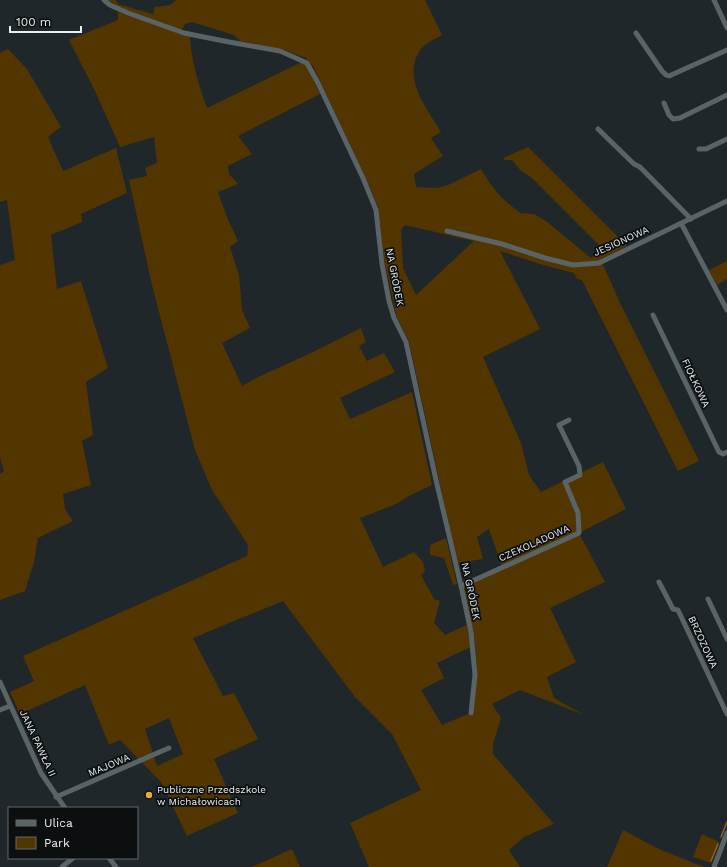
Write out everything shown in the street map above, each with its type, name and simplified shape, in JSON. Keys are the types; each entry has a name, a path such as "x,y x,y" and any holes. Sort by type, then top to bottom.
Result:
{"street":[{"name":"NA GRÓDEK","path":"104,0 128,13 184,32 280,51 307,63 321,90 374,203 378,221 382,264 389,301 394,318 406,342 461,586 474,654 475,675 471,713"},
{"path":"714,0 726,22 727,28"},
{"path":"636,33 662,72 669,76 727,50"},
{"path":"664,103 669,115 673,119 680,118 727,95"},
{"path":"598,129 629,160 640,167 691,219"},
{"path":"699,149 706,150 727,139"},
{"name":"JESIONOWA","path":"447,231 502,244 544,258 573,265 599,263 727,201"},
{"path":"682,223 727,310"},
{"name":"FIOŁKOWA","path":"653,315 719,452 723,454 727,452"},
{"name":"CZEKOLADOWA","path":"461,586 579,532 578,513 565,482 580,475 579,466 559,425 569,420"},
{"name":"BRZOZOWA","path":"659,582 672,609 678,610 727,714"},
{"path":"708,599 727,639"},
{"name":"JANA PAWŁA II","path":"0,682 41,773 64,807"},
{"path":"0,710 10,706"},
{"name":"MAJOWA","path":"56,797 169,748"},
{"path":"714,867 727,833"},
{"path":"62,867 72,859"},
{"path":"110,859 116,867"}],"green space":[{"path":"108,0 116,0 118,4 153,14 154,7 170,5 176,0 425,0 442,35 421,49 416,60 414,70 415,81 423,102 441,132 431,138 443,156 414,174 416,187 437,188 448,185 481,169 502,198 520,213 534,214 546,221 591,258 604,250 532,178 521,171 512,160 505,160 503,158 528,147 627,246 601,260 621,305 699,461 678,471 582,280 577,279 574,273 500,251 540,329 483,357 521,443 529,475 541,492 603,462 626,509 579,533 605,582 550,608 576,662 547,677 554,698 584,715 520,690 492,704 501,718 493,744 493,754 554,824 524,837 509,850 520,867 369,867 350,823 421,790 392,734 355,697 283,601 193,638 223,696 234,693 258,739 214,759 238,813 187,836 161,782 120,740 109,745 85,685 20,714 10,692 34,681 23,656 247,556 248,545 212,490 195,450 152,285 129,180 147,176 145,168 157,163 154,137 120,147 95,91 69,40 118,20 118,12 190,37 196,73 207,108 302,62 308,67 320,94 238,136 252,154 228,166 229,174 238,184 218,192 238,241 230,247 239,275 242,310 250,328 222,343 242,386 361,328 366,342 359,346 367,361 384,353 395,372 340,398 350,419 412,392 432,485 394,505 360,518 383,567 414,552 423,562 425,571 421,575 434,599 440,601 434,623 445,635 467,625 471,647 437,663 444,678 421,690 442,725 468,714 472,716 477,675 475,643 464,587 503,569 489,529 477,537 483,559 457,563 409,341 397,318 385,264 378,207 313,66 306,58 282,49 240,41 234,35 192,22 185,24 182,30 127,12","holes":["405,225 474,241 416,295 403,268 401,230","169,718 183,754 157,766 145,729"]},
{"path":"8,49 27,69 61,127 48,137 63,171 116,148 127,193 81,214 82,222 51,235 57,289 81,281 108,368 86,382 93,435 82,441 91,485 63,494 65,509 73,521 38,538 34,562 25,591 0,600 0,474 4,471 0,458 0,265 15,260 7,200 0,202 0,53"},
{"path":"727,261 727,279 717,285 709,270"},
{"path":"446,538 457,584 453,585 444,558 430,555 430,545"},
{"path":"623,830 659,849 704,867 607,867"},
{"path":"702,834 719,842 711,863 693,857"},
{"path":"292,849 300,867 252,867"}],"waterway":[{"path":"721,837 727,822"},
{"path":"711,861 718,844"}],"place":[{"name":"Publiczne Przedszkole w Michałowicach","path":"149,795"}]}
